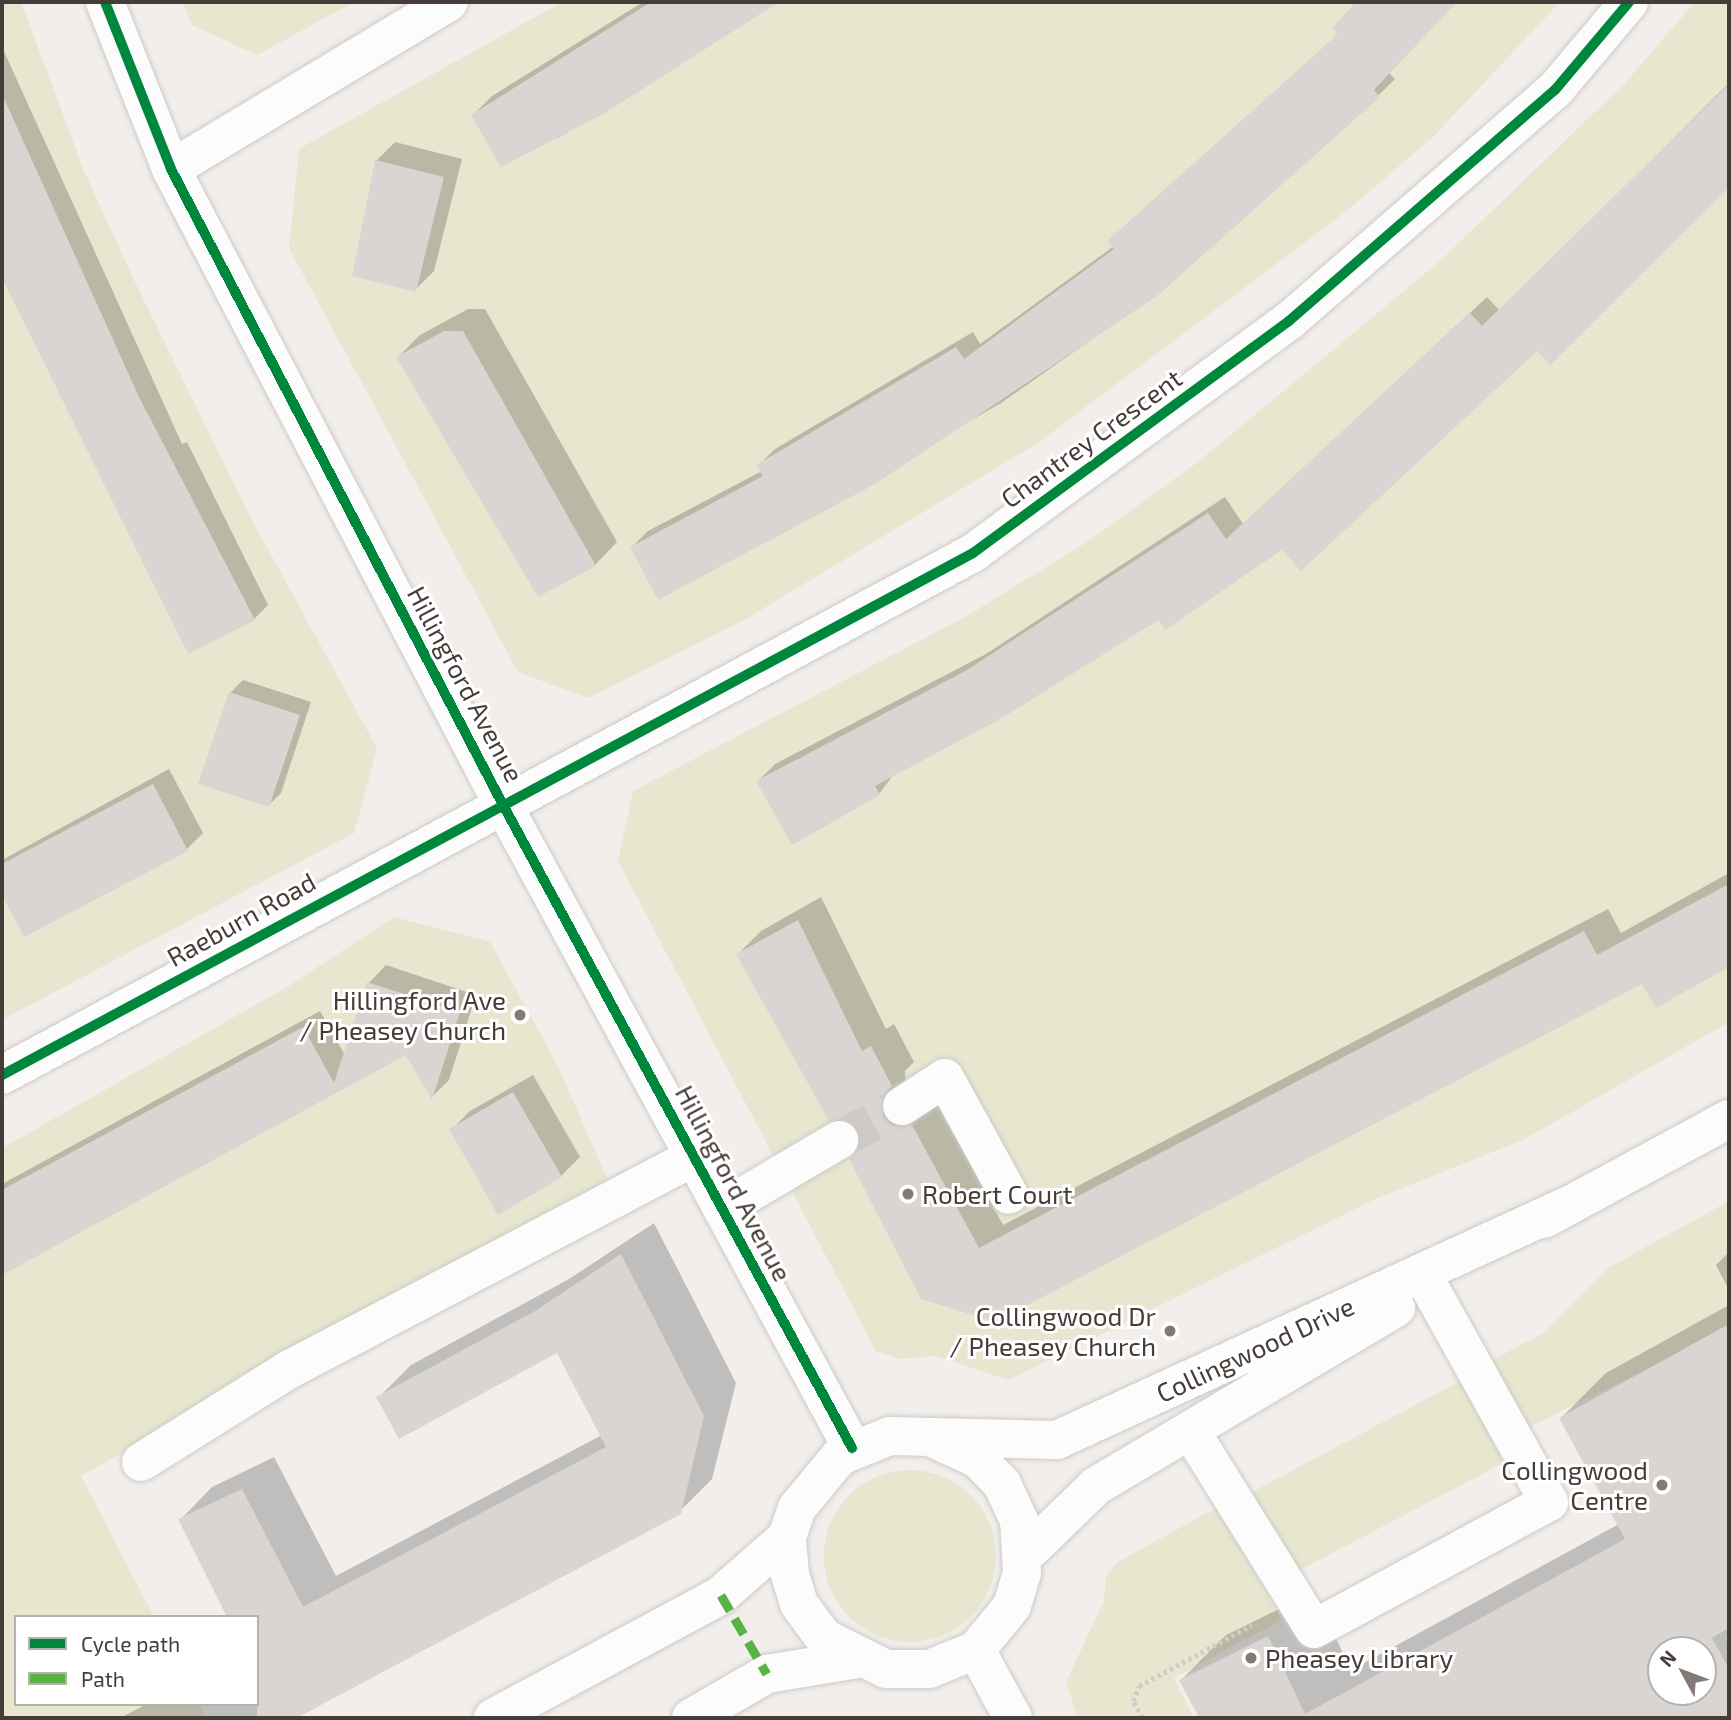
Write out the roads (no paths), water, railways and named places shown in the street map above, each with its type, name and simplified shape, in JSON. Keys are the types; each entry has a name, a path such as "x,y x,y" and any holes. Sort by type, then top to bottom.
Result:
{"street":[{"name":"Hillingford Avenue","path":"105,2 171,169 502,803 852,1448"},
{"path":"171,169 449,2"},
{"name":"Chantrey Crescent","path":"502,803 973,553 1289,321 1555,90 1629,2"},
{"name":"Raeburn Road","path":"2,1075 502,803"},
{"path":"902,1106 945,1078 1009,1195"},
{"name":"Collingwood Drive","path":"1024,1556 1096,1486 1567,1206 1729,1119"},
{"path":"722,1209 839,1140"},
{"path":"141,1462 290,1370 694,1157"},
{"name":"Collingwood Drive","path":"493,1718 721,1595 787,1537 805,1492 852,1448 890,1436 1057,1440 1567,1206"},
{"path":"1190,1430 1314,1629 1549,1502 1430,1288"},
{"name":"Collingwood Drive","path":"787,1537 792,1582 805,1614 824,1638 858,1659 913,1671 975,1650 1012,1606 1024,1556 1015,1506 993,1472 965,1450 932,1438"},
{"path":"975,1650 1013,1718"},
{"name":"Collingwood Drive","path":"691,1718 767,1674 858,1659"}],"tunnel":[{"path":"839,1140 902,1106"}],"place":[{"name":"Hillingford Ave / Pheasey Church","path":"520,1015"},
{"name":"Robert Court","path":"908,1194"},
{"name":"Collingwood Dr / Pheasey Church","path":"1170,1331"},
{"name":"Collingwood Centre","path":"1662,1485"},
{"name":"Pheasey Library","path":"1251,1658"}]}
